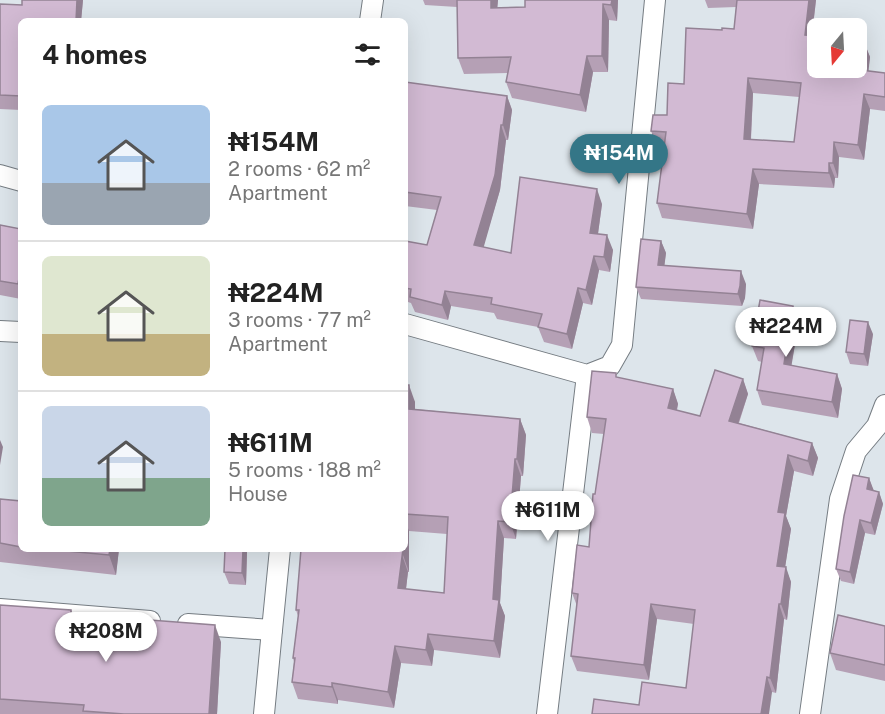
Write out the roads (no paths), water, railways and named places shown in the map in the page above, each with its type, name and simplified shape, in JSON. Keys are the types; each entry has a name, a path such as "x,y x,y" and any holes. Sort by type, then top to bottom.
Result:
{"street":[{"path":"370,18 373,0"},
{"path":"408,325 587,375 610,366 622,345 655,0"},
{"path":"0,175 18,180"},
{"path":"0,331 18,332"},
{"path":"547,714 587,375"},
{"path":"810,714 840,499 856,450 881,426 885,405"},
{"path":"264,714 280,552"},
{"path":"0,609 272,630"}]}
